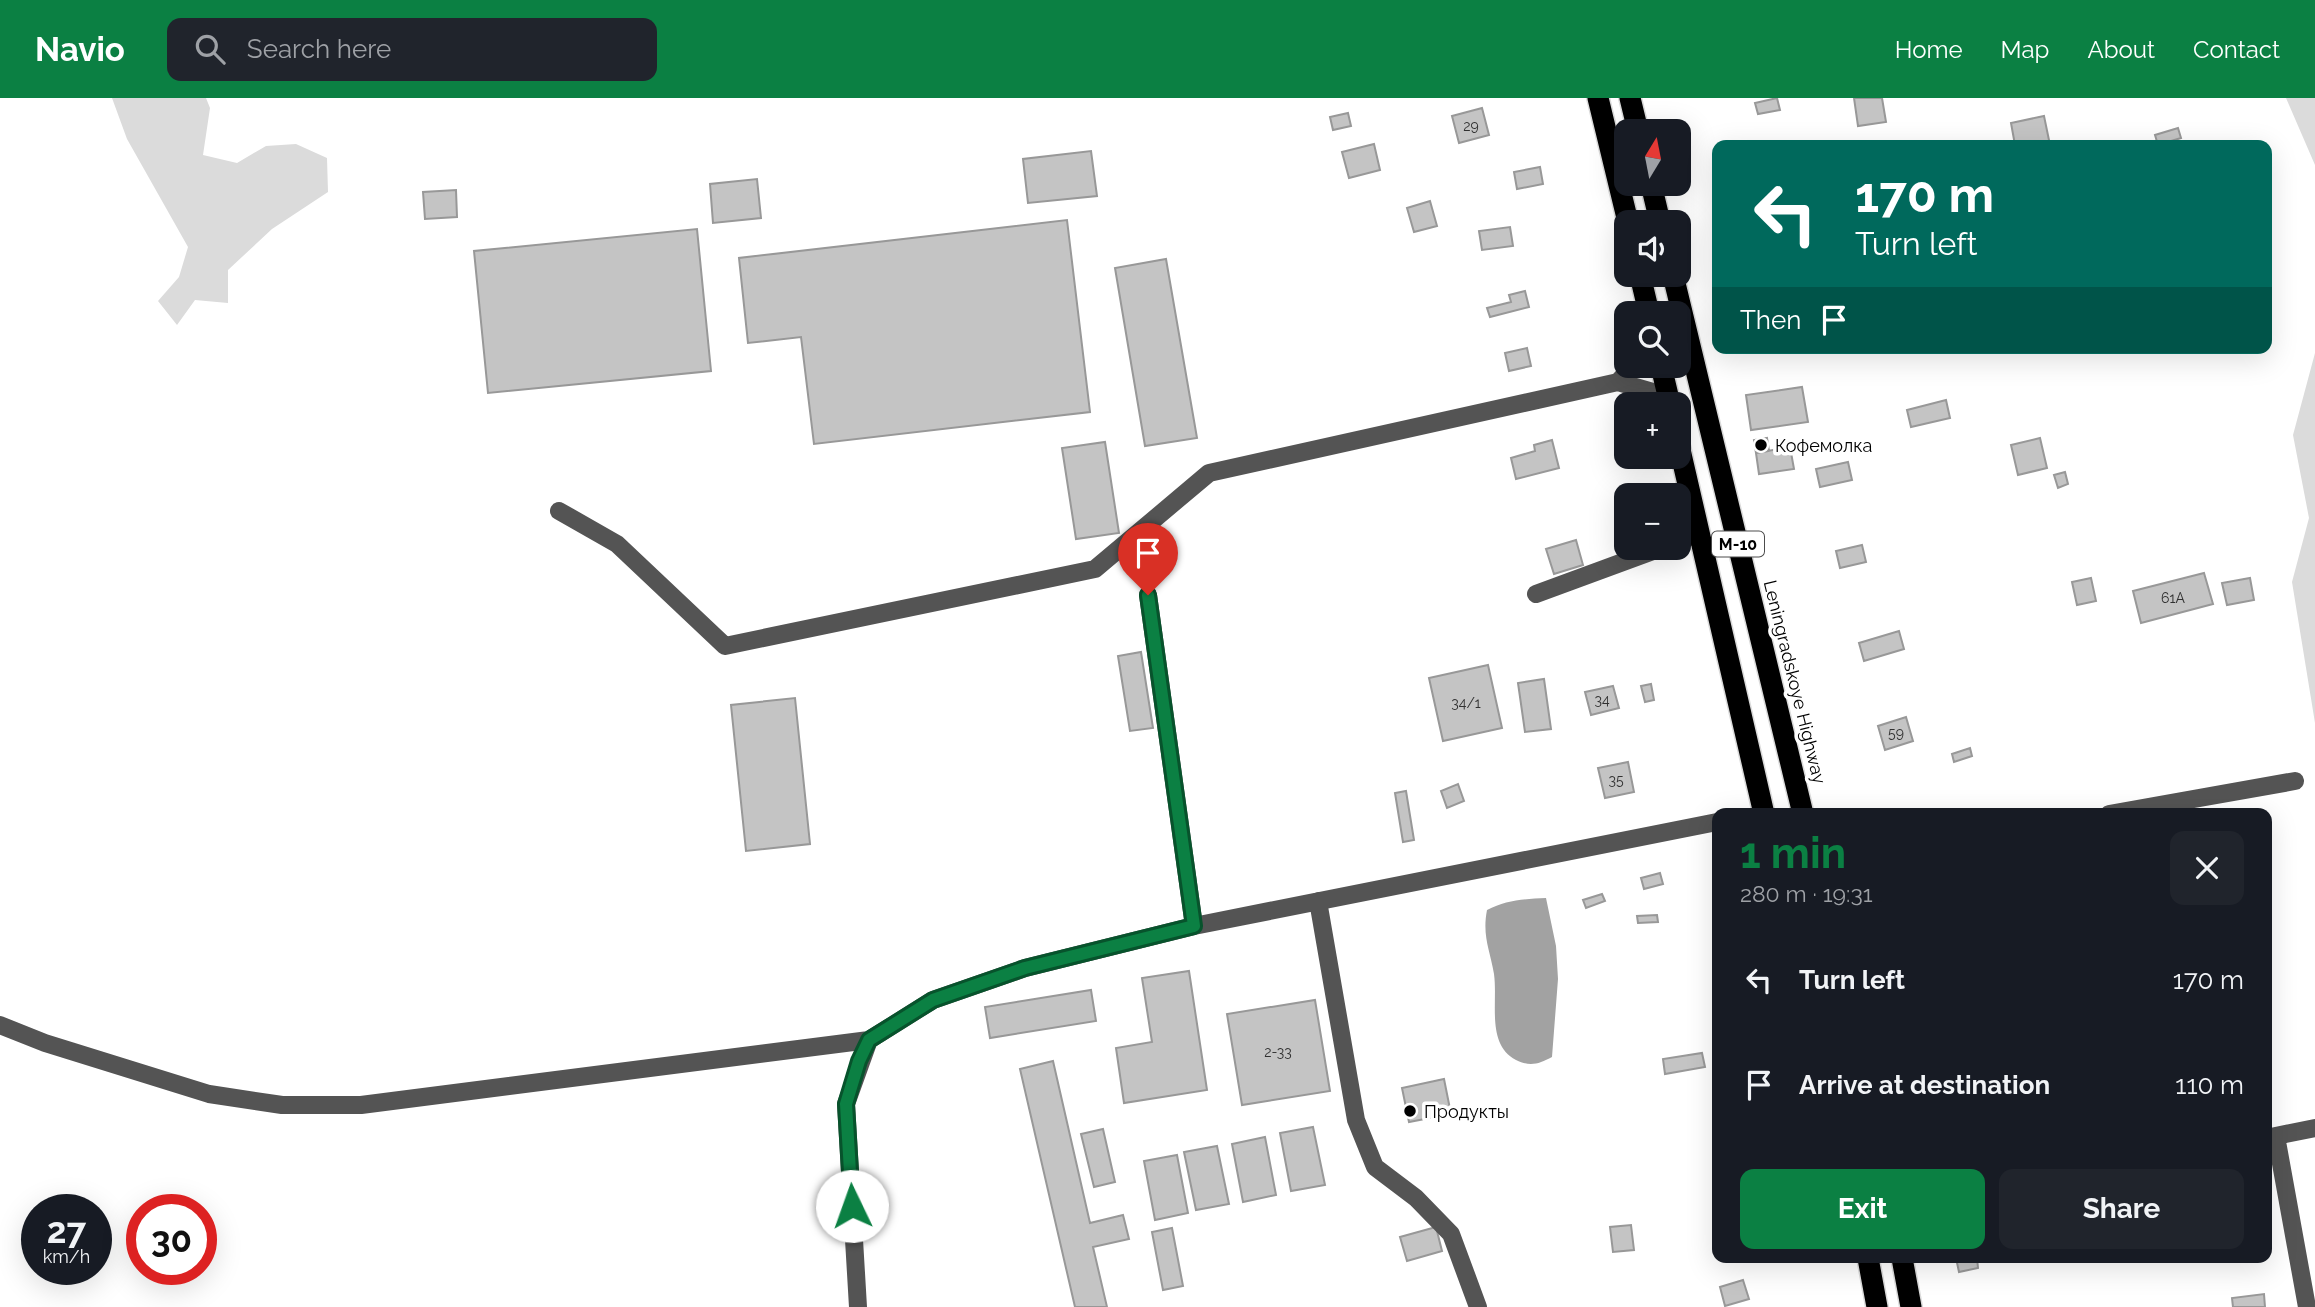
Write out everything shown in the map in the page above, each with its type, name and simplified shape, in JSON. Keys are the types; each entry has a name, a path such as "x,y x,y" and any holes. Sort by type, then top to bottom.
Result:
{"highway":[{"path":"1598,98 1625,210"},
{"path":"1630,98 1635,119"},
{"name":"Leningradskoye Highway","path":"1676,287 1803,808"},
{"name":"М-10","path":"1684,469 1762,808"},
{"path":"1869,1263 1877,1307"},
{"path":"1903,1263 1911,1307"}],"street":[{"path":"1618,382 1622,378"},
{"path":"559,511 617,544 725,646 1095,569 1209,472 1618,382 1653,392"},
{"path":"1691,537 1699,534"},
{"path":"1536,594 1628,560"},
{"path":"1148,595 1194,926"},
{"path":"2143,808 2295,781"},
{"path":"0,1025 46,1043 209,1094 282,1105 361,1105 869,1040 933,1000 1025,968 1194,926 1712,823"},
{"path":"1318,901 1356,1120 1375,1167 1416,1198 1451,1234 1478,1307"},
{"path":"858,1307 846,1104 859,1061 869,1040"},
{"path":"2272,1137 2315,1128"},
{"path":"2272,1142 2307,1307"}],"shaded area":[{"path":"112,98 206,98 210,108 203,155 237,163 266,146 296,144 327,158 328,192 272,229 228,270 228,303 195,300 177,325 158,301 179,277 188,247 127,139"},
{"path":"2286,98 2315,98 2315,165"},
{"path":"2315,353 2315,723 2292,582 2309,518 2293,435"},
{"path":"1546,898 1556,946 1558,979 1552,1057 1530,1064 1516,1060 1500,1044 1495,1022 1495,985 1486,935 1486,919 1487,910 1501,904"}],"building":[{"path":"1777,98 1780,110 1758,114 1755,103"},
{"path":"1854,98 1882,98 1886,122 1858,126"},
{"path":"1482,108 1489,135 1459,143 1452,116"},
{"path":"1348,113 1351,126 1333,130 1330,117"},
{"path":"2044,116 2049,140 2014,140 2011,123"},
{"path":"2178,128 2181,138 2156,140 2155,135"},
{"path":"1374,144 1380,170 1349,178 1342,152"},
{"path":"1091,151 1097,196 1028,203 1023,159"},
{"path":"1540,167 1543,184 1517,189 1514,172"},
{"path":"757,179 761,218 713,223 710,184"},
{"path":"456,190 457,217 425,219 423,192"},
{"path":"1430,201 1437,226 1414,232 1407,208"},
{"path":"1067,220 1090,412 814,444 801,337 748,343 739,258"},
{"path":"1510,227 1513,246 1482,250 1479,231"},
{"path":"697,229 711,371 488,393 474,251"},
{"path":"1166,259 1197,438 1145,446 1115,268"},
{"path":"1525,291 1529,307 1490,317 1487,308 1511,302 1509,295"},
{"path":"1527,348 1531,366 1509,371 1505,353"},
{"path":"1802,387 1808,422 1751,430 1746,395"},
{"path":"1946,400 1950,418 1911,427 1907,410"},
{"name":"Кофемолка","path":"1767,438 1769,451 1756,453 1754,440"},
{"path":"2040,438 2047,468 2018,475 2011,445"},
{"path":"1552,440 1559,468 1516,479 1511,458 1535,451 1534,445"},
{"path":"1105,442 1119,533 1076,539 1062,448"},
{"path":"1790,447 1794,469 1759,474 1756,453"},
{"path":"1848,462 1852,480 1820,487 1816,469"},
{"path":"2065,472 2068,484 2058,488 2054,475"},
{"path":"1576,540 1583,565 1554,574 1546,549"},
{"path":"1862,545 1866,562 1840,568 1836,551"},
{"path":"2204,573 2213,604 2141,623 2133,591"},
{"path":"2091,578 2096,601 2077,605 2072,582"},
{"path":"2250,578 2254,600 2227,605 2222,583"},
{"path":"1899,631 1904,649 1864,661 1859,643"},
{"path":"1141,652 1153,728 1130,731 1118,656"},
{"path":"1488,665 1502,728 1443,741 1429,678"},
{"path":"1544,679 1551,729 1525,732 1518,683"},
{"path":"1651,684 1654,700 1645,702 1641,686"},
{"path":"1613,686 1619,708 1591,715 1585,692"},
{"path":"795,698 810,844 746,851 731,705"},
{"path":"1906,717 1913,741 1885,750 1878,726"},
{"path":"1970,748 1972,756 1954,762 1952,754"},
{"path":"1628,762 1634,792 1605,798 1598,768"},
{"path":"1458,784 1464,801 1447,808 1441,791"},
{"path":"1406,791 1414,840 1403,842 1395,793"},
{"path":"1660,873 1663,884 1644,889 1641,878"},
{"path":"1602,894 1605,901 1586,908 1583,900"},
{"path":"1657,915 1658,922 1638,923 1637,916"},
{"path":"1189,971 1207,1090 1124,1103 1116,1048 1152,1042 1142,978"},
{"path":"1091,990 1096,1021 990,1038 985,1007"},
{"path":"1315,1000 1330,1091 1242,1105 1227,1014"},
{"path":"1702,1053 1705,1067 1665,1074 1663,1059"},
{"path":"1053,1061 1090,1223 1123,1215 1129,1239 1093,1247 1107,1307 1075,1307 1020,1069"},
{"path":"1444,1079 1451,1114 1409,1122 1402,1088"},
{"path":"1313,1127 1325,1185 1291,1191 1280,1133"},
{"path":"1103,1129 1115,1182 1094,1187 1081,1134"},
{"path":"1265,1137 1276,1195 1243,1202 1232,1144"},
{"path":"1217,1146 1229,1204 1196,1210 1184,1152"},
{"path":"1177,1155 1188,1213 1155,1220 1144,1161"},
{"path":"1631,1225 1634,1250 1613,1252 1610,1227"},
{"path":"1436,1227 1442,1251 1407,1261 1400,1237"},
{"path":"1172,1228 1183,1286 1163,1290 1152,1232"},
{"path":"1957,1263 1978,1263 1978,1268 1959,1272"},
{"path":"1743,1280 1749,1299 1725,1306 1720,1287"},
{"path":"2264,1294 2265,1307 2233,1307 2232,1298"}],"place":[{"name":"Кофемолка","path":"1761,445"},
{"name":"Продукты","path":"1410,1111"}],"route":[{"path":"852,1206 846,1104 859,1061 869,1040 933,1000 1025,968 1194,926 1148,595"}]}
